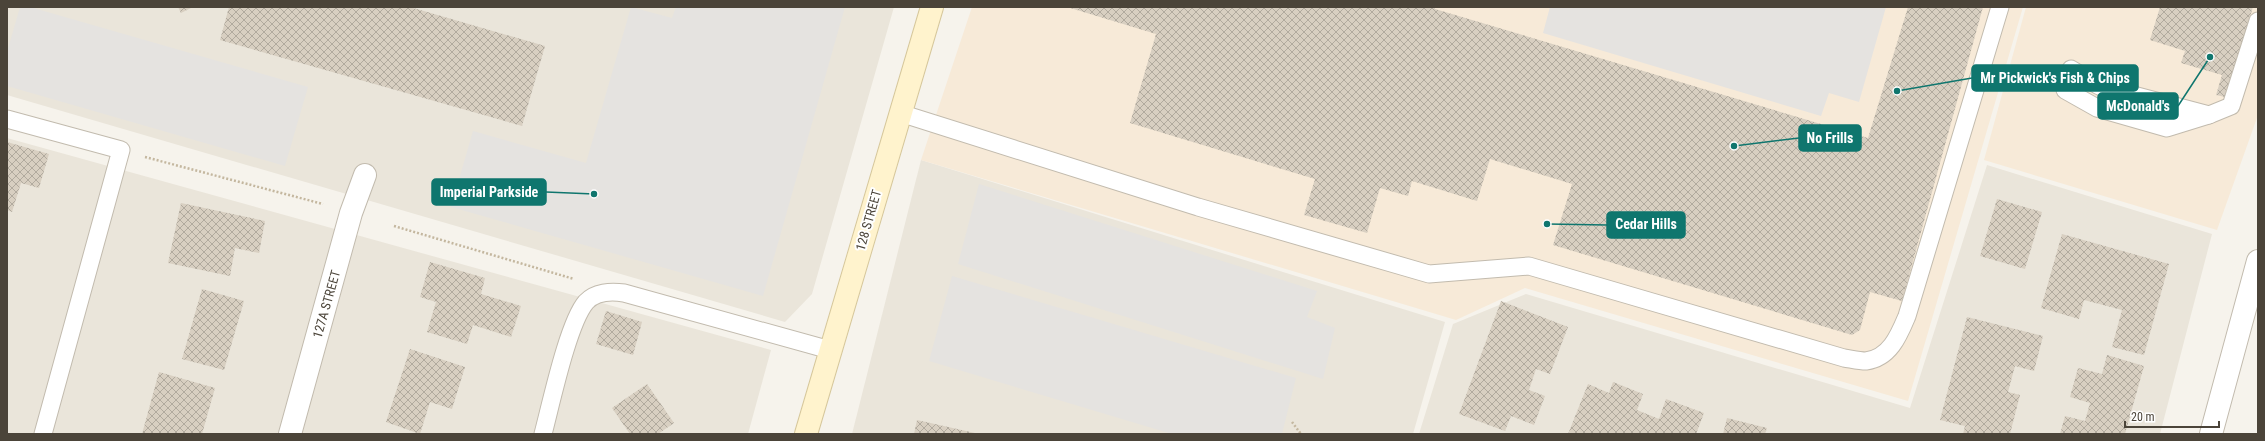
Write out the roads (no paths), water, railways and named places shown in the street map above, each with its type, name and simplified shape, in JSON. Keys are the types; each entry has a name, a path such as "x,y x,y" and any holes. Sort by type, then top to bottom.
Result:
{"main road":[{"name":"128 STREET","path":"806,434 932,7"}],"street":[{"name":"127A STREET","path":"290,434 351,213 365,175"},
{"path":"2211,434 2258,261"}],"lane":[{"path":"900,113 1198,207 1429,274 1529,266 1844,358 1866,361 1883,355 1898,338 1907,316 2000,7"},
{"path":"2065,90 2097,108 2167,128 2209,115 2231,106 2258,21"},
{"path":"2071,69 2099,86 2209,115"},
{"path":"7,119 121,150 43,434"},
{"path":"542,434 565,354 581,310 587,301 604,293 624,293 830,350"}],"place":[{"name":"McDonald's","path":"2210,57"},
{"name":"Mr Pickwick's Fish & Chips","path":"1897,91"},
{"name":"No Frills","path":"1734,146"},
{"name":"Imperial Parkside","path":"594,194"},
{"name":"Cedar Hills","path":"1547,224"}]}
